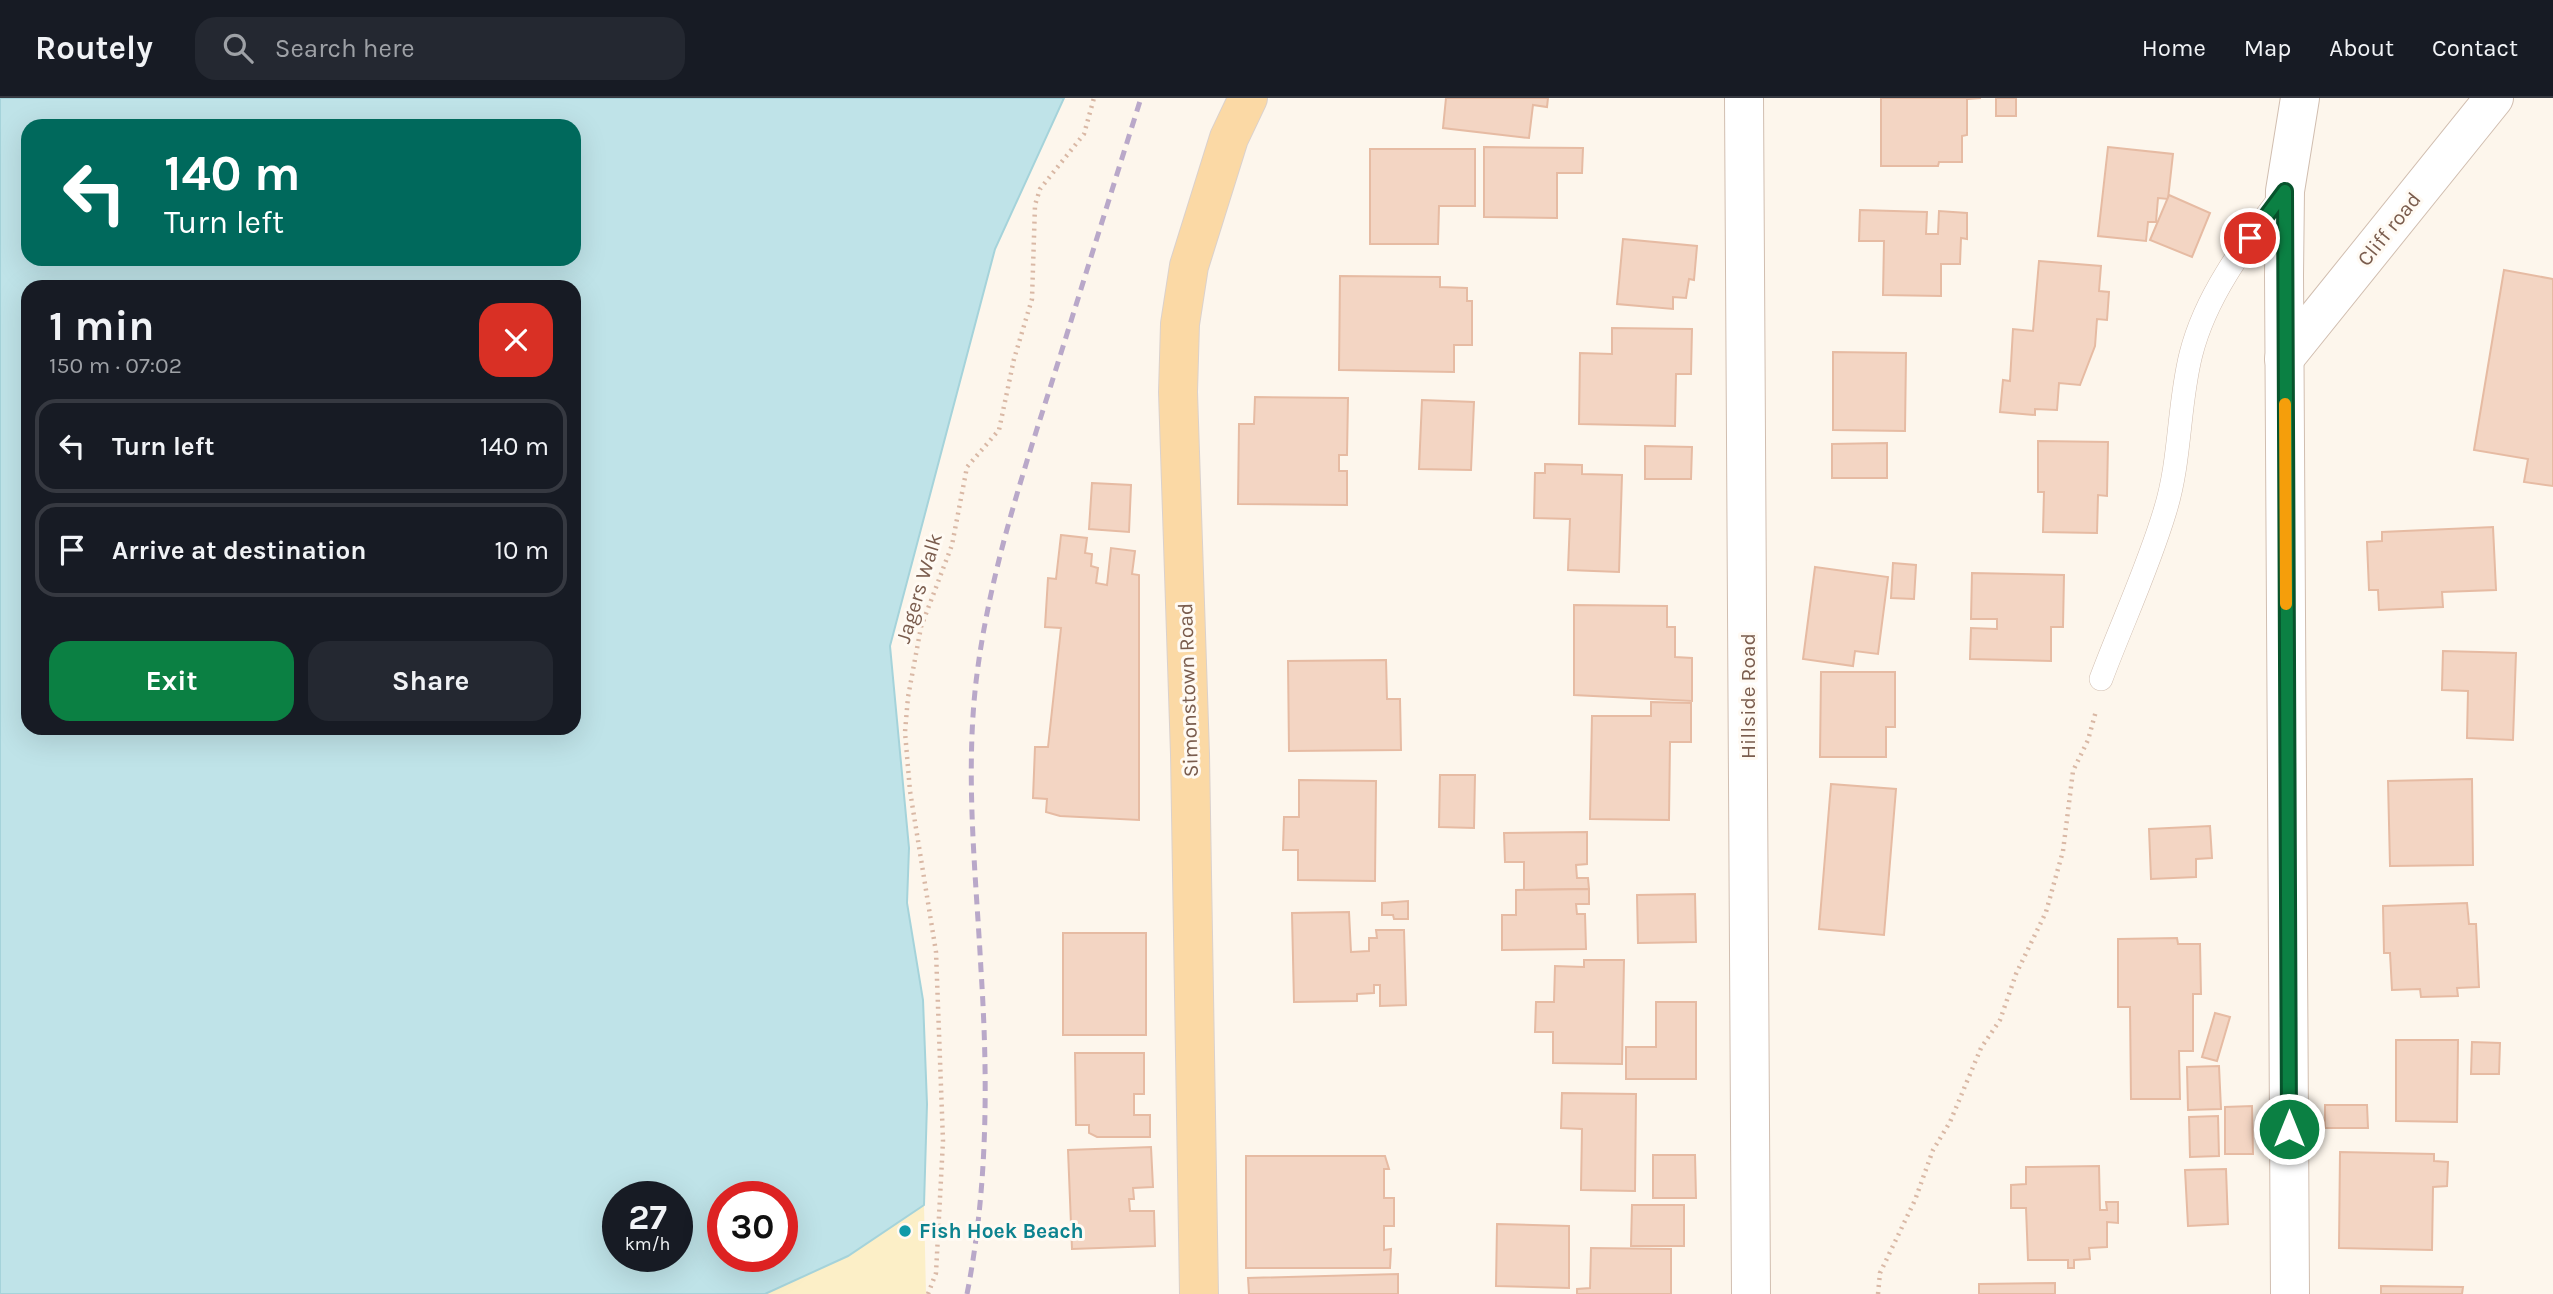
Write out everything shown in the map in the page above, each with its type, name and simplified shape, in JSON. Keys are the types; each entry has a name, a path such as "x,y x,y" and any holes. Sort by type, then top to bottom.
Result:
{"main road":[{"name":"Simonstown Road","path":"1199,1294 1191,754 1178,404 1180,324 1189,265 1229,138 1248,98"}],"street":[{"name":"Hillside Road","path":"1744,98 1751,1294"},
{"path":"2290,1294 2285,191 2300,98"},
{"name":"Cliff road","path":"2284,359 2494,98"}],"lane":[{"path":"2101,679 2165,511 2173,480 2184,388 2201,320 2229,269 2285,191"}],"path":[{"name":"Jagers Walk","path":"928,1294 936,1273 943,1141 936,952 910,790 905,732 915,655 930,596 952,545 967,467 999,430 1014,359 1032,299 1035,205 1040,189 1084,134 1094,98"},
{"path":"1878,1294 1880,1273 1915,1200 1933,1150 1950,1122 1981,1048 2000,1020 2016,974 2046,912 2063,851 2073,771 2088,740 2101,679"}],"sand":[{"name":"Fish Hoek Beach","path":"924,1205 926,1294 765,1294 848,1256"}],"water":[{"path":"0,98 1064,98 995,249 890,646 909,848 907,903 923,1000 927,1104 924,1205 848,1256 765,1294 0,1294"}],"building":[{"path":"1446,98 1548,98 1547,107 1533,105 1529,138 1443,128"},
{"path":"1881,98 1981,98 1967,99 1967,135 1962,136 1962,162 1939,162 1938,166 1881,166"},
{"path":"1996,98 2016,98 2016,116 1996,116"},
{"path":"1484,147 1583,148 1582,173 1557,173 1557,218 1484,217"},
{"path":"2108,147 2173,154 2168,199 2158,198 2156,222 2148,222 2146,241 2098,236"},
{"path":"1370,149 1475,149 1475,206 1439,206 1438,244 1370,244"},
{"path":"2169,195 2210,213 2192,257 2150,240"},
{"path":"1860,210 1927,212 1926,234 1938,234 1939,211 1967,213 1967,239 1961,238 1960,264 1941,264 1941,296 1883,295 1884,241 1859,241"},
{"path":"1623,239 1697,246 1694,280 1689,279 1686,298 1673,297 1673,309 1617,304"},
{"path":"2039,261 2101,266 2099,291 2109,292 2107,320 2097,319 2095,346 2080,385 2059,383 2057,410 2035,409 2035,415 2000,412 2003,380 2010,381 2013,329 2033,331"},
{"path":"2504,270 2553,279 2553,486 2524,482 2528,459 2474,450"},
{"path":"1340,276 1440,277 1440,287 1467,288 1467,301 1472,301 1472,345 1454,345 1454,372 1339,370"},
{"path":"1612,328 1692,329 1691,374 1676,374 1675,426 1579,424 1580,353 1612,354"},
{"path":"1833,352 1906,353 1905,431 1833,430"},
{"path":"1255,397 1348,398 1347,455 1339,455 1339,471 1347,471 1347,505 1238,504 1239,424 1254,424"},
{"path":"1422,400 1474,402 1471,470 1419,469"},
{"path":"2038,441 2108,442 2107,496 2098,495 2097,533 2043,532 2044,492 2038,492"},
{"path":"1887,443 1887,478 1832,478 1832,444"},
{"path":"1645,446 1692,447 1691,479 1645,479"},
{"path":"1545,464 1582,465 1582,474 1622,475 1619,572 1568,570 1570,519 1534,518 1535,473 1545,473"},
{"path":"1092,483 1131,485 1129,532 1089,529"},
{"path":"2493,527 2496,590 2442,592 2443,607 2379,610 2378,590 2369,590 2367,542 2382,541 2382,532"},
{"path":"1061,535 1087,538 1085,553 1092,554 1091,566 1098,568 1096,583 1107,585 1111,548 1135,551 1132,574 1139,575 1139,820 1060,816 1046,812 1047,799 1033,798 1035,747 1048,747 1061,628 1045,627 1048,578 1056,579"},
{"path":"1893,563 1916,565 1914,599 1891,598"},
{"path":"1815,567 1888,577 1878,654 1855,651 1853,666 1803,659"},
{"path":"1972,573 2064,575 2063,627 2051,627 2051,661 1970,659 1971,628 1997,629 1997,619 1971,619"},
{"path":"1574,605 1667,606 1667,627 1675,627 1675,657 1692,658 1692,701 1574,695"},
{"path":"2443,651 2516,653 2513,740 2467,738 2468,691 2442,690"},
{"path":"1386,660 1387,699 1400,699 1401,750 1289,751 1288,661"},
{"path":"1821,672 1895,672 1895,727 1886,727 1886,757 1820,757"},
{"path":"1651,702 1691,703 1691,742 1670,742 1669,820 1590,819 1592,716 1651,716"},
{"path":"1440,775 1475,775 1474,828 1439,827"},
{"path":"2472,779 2473,865 2390,866 2388,781"},
{"path":"1299,780 1376,781 1375,881 1298,880 1298,850 1283,850 1284,817 1299,817"},
{"path":"1831,784 1896,789 1884,935 1819,929"},
{"path":"2210,826 2212,858 2196,859 2196,877 2151,879 2149,829"},
{"path":"1587,832 1587,864 1576,865 1577,878 1588,878 1589,889 1524,890 1524,862 1505,862 1504,833"},
{"path":"1589,889 1589,904 1576,904 1577,914 1585,914 1586,949 1502,950 1502,915 1516,915 1516,890"},
{"path":"1695,894 1696,942 1638,943 1637,895"},
{"path":"1408,901 1408,919 1394,919 1393,915 1382,915 1382,903"},
{"path":"2467,903 2469,924 2476,924 2479,987 2457,988 2458,996 2421,997 2420,989 2392,990 2390,953 2384,953 2383,906"},
{"path":"1349,912 1351,952 1369,951 1369,938 1377,938 1376,930 1404,930 1406,1005 1380,1006 1380,985 1374,985 1374,993 1357,994 1357,1001 1294,1002 1292,913"},
{"path":"1063,933 1146,933 1146,1035 1063,1035"},
{"path":"2177,938 2178,944 2200,944 2201,994 2193,994 2193,1051 2179,1051 2180,1099 2131,1099 2130,1007 2118,1007 2118,939"},
{"path":"1584,960 1624,960 1622,1064 1553,1063 1553,1032 1535,1032 1536,1002 1554,1002 1555,966 1584,967"},
{"path":"1656,1002 1696,1002 1696,1079 1626,1079 1626,1047 1656,1047"},
{"path":"2215,1013 2230,1017 2217,1061 2202,1057"},
{"path":"2396,1040 2458,1040 2457,1122 2396,1121"},
{"path":"2472,1042 2500,1043 2499,1074 2471,1074"},
{"path":"1075,1053 1144,1053 1144,1094 1134,1094 1134,1115 1150,1115 1150,1137 1097,1137 1089,1133 1089,1125 1076,1125"},
{"path":"2219,1066 2221,1109 2188,1110 2187,1067"},
{"path":"1562,1093 1636,1094 1635,1191 1581,1190 1582,1129 1561,1128"},
{"path":"2325,1105 2367,1105 2368,1128 2325,1128"},
{"path":"2252,1106 2253,1154 2225,1154 2225,1107"},
{"path":"2218,1116 2219,1156 2190,1157 2189,1117"},
{"path":"1151,1147 1153,1187 1133,1188 1134,1199 1129,1199 1130,1211 1154,1211 1155,1246 1072,1249 1068,1150"},
{"path":"2340,1152 2434,1154 2434,1161 2448,1162 2447,1186 2433,1187 2432,1250 2339,1248"},
{"path":"1653,1155 1695,1155 1696,1198 1653,1198"},
{"path":"1246,1156 1385,1156 1389,1169 1384,1169 1384,1198 1394,1198 1394,1226 1384,1226 1384,1250 1391,1249 1390,1268 1246,1268"},
{"path":"2099,1166 2100,1210 2107,1210 2106,1202 2118,1202 2118,1223 2107,1222 2107,1247 2089,1248 2090,1259 2074,1260 2074,1268 2068,1268 2068,1260 2028,1260 2026,1208 2011,1208 2011,1185 2026,1184 2026,1167"},
{"path":"2226,1169 2228,1224 2188,1226 2185,1170"},
{"path":"1632,1205 1684,1205 1684,1246 1631,1246"},
{"path":"1497,1224 1569,1226 1569,1288 1496,1286"},
{"path":"1591,1248 1671,1249 1671,1294 1577,1294 1577,1289 1590,1288"},
{"path":"1398,1274 1398,1294 1249,1294 1248,1278"},
{"path":"2055,1283 2055,1294 1979,1294 1979,1284"},
{"path":"2381,1286 2463,1287 2462,1294 2381,1294"}],"railway":[{"path":"967,1294 983,1173 985,1092 971,790 973,718 981,644 988,606 1017,495 1141,98"}],"slow traffic":[{"path":"2285,404 2286,604"}],"place":[{"name":"Fish Hoek Beach","path":"905,1231"}],"route":[{"path":"2250,238 2285,191 2289,1129"}]}
